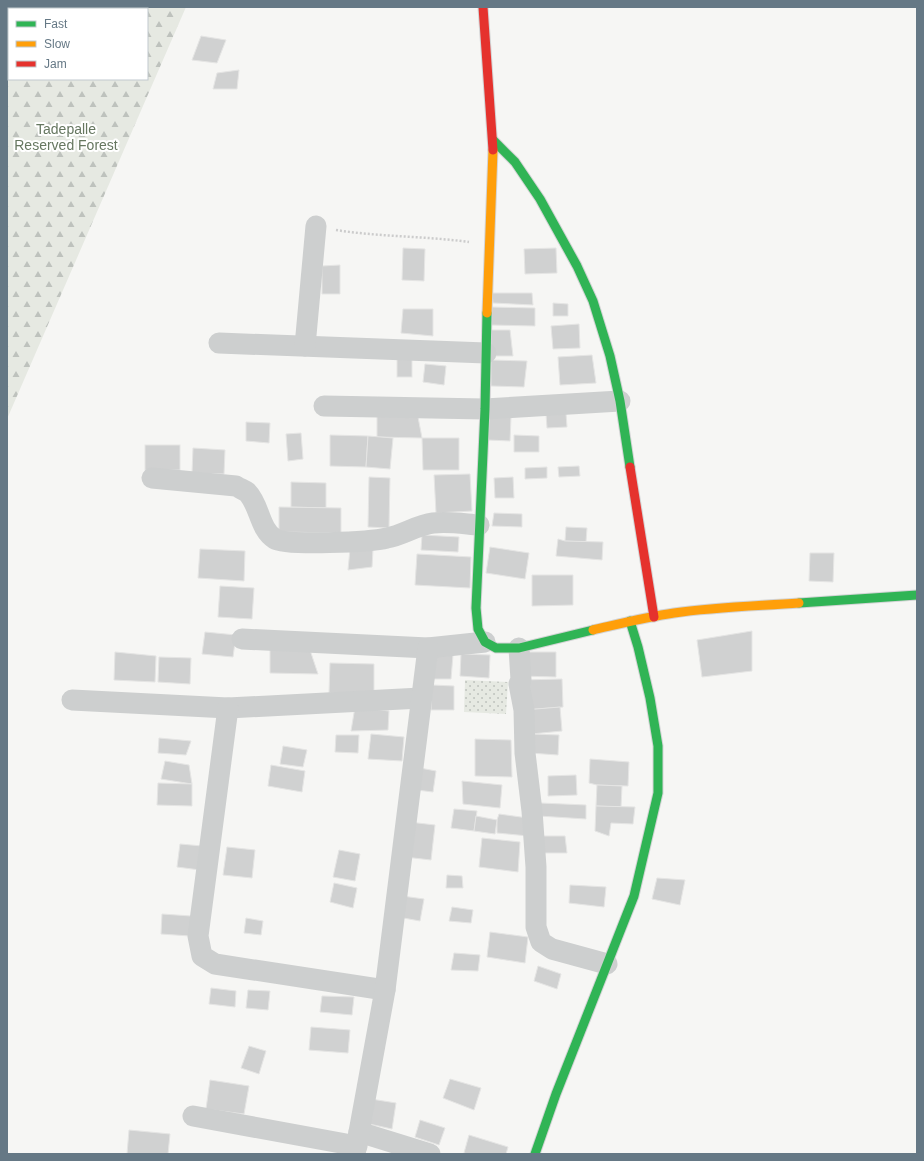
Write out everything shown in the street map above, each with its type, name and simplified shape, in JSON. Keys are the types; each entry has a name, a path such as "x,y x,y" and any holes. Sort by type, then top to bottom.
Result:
{"street":[{"path":"484,7 493,140 485,409 476,608 478,629 485,642 496,648 519,648 654,616 720,608 917,595"},
{"path":"493,140 515,162 540,199 580,273 593,301 610,356 620,401 654,616"},
{"path":"305,346 316,226"},
{"path":"219,343 486,353"},
{"path":"324,406 485,409 620,401"},
{"path":"152,478 236,486 246,492 256,506 268,532 276,539 287,542 352,542 388,538 419,526 435,523 479,525"},
{"path":"535,1154 556,1094 634,896 658,793 657,739 650,698 638,647 630,621"},
{"path":"242,639 428,648 485,642"},
{"path":"357,1144 385,990 428,648"},
{"path":"519,648 521,680 519,684 524,710 526,753 536,860 536,927 541,942 552,949 607,964"},
{"path":"72,700 228,708 421,698"},
{"path":"228,708 198,936 202,956 215,964 385,990"},
{"path":"193,1116 357,1144 430,1154"}],"path":[{"path":"316,226 363,234 444,239 489,244"}],"green space":[{"name":"Tadepalle Reserved Forest","path":"7,7 186,7 7,419"},
{"path":"465,680 508,682 506,714 464,712"}],"building":[{"path":"201,36 226,40 217,63 192,60"},
{"path":"239,70 237,89 213,89 217,73"},
{"path":"403,248 425,249 424,281 402,280"},
{"path":"556,248 557,273 525,274 524,249"},
{"path":"340,265 340,294 322,294 322,266"},
{"path":"492,293 532,293 533,305 493,303"},
{"path":"553,303 568,304 568,316 553,316"},
{"path":"491,307 535,308 535,326 490,325"},
{"path":"403,309 433,309 433,336 401,333"},
{"path":"579,324 580,348 553,349 551,326"},
{"path":"489,330 510,330 513,356 489,356"},
{"path":"397,355 412,355 412,377 397,377"},
{"path":"592,355 596,383 560,385 558,357"},
{"path":"491,360 527,361 524,387 491,386"},
{"path":"425,364 446,366 444,385 423,382"},
{"path":"566,413 567,427 547,428 546,414"},
{"path":"377,416 418,417 422,438 377,437"},
{"path":"488,417 511,417 510,441 488,440"},
{"path":"246,422 270,423 269,443 246,441"},
{"path":"301,433 303,459 288,461 286,434"},
{"path":"330,435 368,436 366,467 330,466"},
{"path":"514,435 539,436 539,452 514,452"},
{"path":"368,436 393,438 390,469 366,467"},
{"path":"422,438 459,438 459,470 423,470"},
{"path":"145,445 180,445 180,470 145,470"},
{"path":"193,448 225,450 224,474 192,473"},
{"path":"579,466 580,476 559,477 558,467"},
{"path":"547,467 547,478 525,479 525,468"},
{"path":"470,474 472,511 436,513 434,475"},
{"path":"369,477 390,478 389,528 368,527"},
{"path":"513,477 514,498 495,498 494,478"},
{"path":"291,482 326,483 326,508 291,507"},
{"path":"279,507 341,508 341,533 279,532"},
{"path":"494,513 522,514 522,527 492,526"},
{"path":"566,527 587,528 586,542 565,541"},
{"path":"422,535 459,537 458,552 421,550"},
{"path":"558,539 565,541 603,542 602,560 556,556"},
{"path":"490,547 529,553 525,579 486,573"},
{"path":"200,549 245,551 244,581 198,578"},
{"path":"350,549 373,549 372,567 348,570"},
{"path":"810,553 834,553 833,582 809,581"},
{"path":"417,554 471,557 470,588 415,585"},
{"path":"532,575 573,575 573,605 532,606"},
{"path":"220,586 254,588 252,619 218,617"},
{"path":"752,631 752,671 702,677 697,640"},
{"path":"205,632 236,635 233,657 202,654"},
{"path":"270,649 310,650 318,674 270,673"},
{"path":"115,652 156,656 155,682 114,680"},
{"path":"523,652 556,652 556,677 522,676"},
{"path":"430,654 453,655 451,679 427,679"},
{"path":"461,654 490,655 489,678 460,676"},
{"path":"159,657 191,658 190,684 158,682"},
{"path":"330,663 374,664 374,694 329,693"},
{"path":"562,679 563,707 524,710 521,680"},
{"path":"432,685 454,686 454,710 431,710"},
{"path":"355,707 389,711 388,730 351,731"},
{"path":"560,707 562,731 531,734 524,710"},
{"path":"371,734 404,737 402,761 368,759"},
{"path":"531,734 559,735 558,755 530,753"},
{"path":"336,735 359,735 358,753 335,752"},
{"path":"159,738 191,741 186,755 158,753"},
{"path":"475,739 511,740 512,777 475,776"},
{"path":"283,746 307,750 303,767 280,764"},
{"path":"590,759 629,762 628,786 597,785 589,783"},
{"path":"165,761 189,765 192,784 161,779"},
{"path":"271,765 305,771 302,792 268,786"},
{"path":"420,768 436,771 433,792 417,790"},
{"path":"576,775 577,795 548,796 548,776"},
{"path":"462,781 502,785 500,808 463,804"},
{"path":"158,783 192,784 192,806 157,805"},
{"path":"597,785 622,786 621,807 596,806"},
{"path":"540,803 586,805 586,819 539,816"},
{"path":"596,806 635,807 633,824 611,823 609,836 595,831"},
{"path":"454,809 477,811 474,831 451,828"},
{"path":"499,814 528,818 528,836 497,833 497,820"},
{"path":"476,816 497,820 495,834 474,831"},
{"path":"409,822 435,825 431,860 405,857"},
{"path":"541,836 565,836 567,853 542,853"},
{"path":"482,838 520,842 518,872 479,867"},
{"path":"180,844 202,846 200,870 177,867"},
{"path":"227,847 255,850 252,878 223,875"},
{"path":"339,850 360,854 355,881 333,877"},
{"path":"447,875 462,876 463,888 446,888"},
{"path":"657,878 685,880 680,905 652,899"},
{"path":"334,883 357,888 353,908 330,902"},
{"path":"570,885 606,887 604,907 569,903"},
{"path":"402,896 424,899 420,921 398,917"},
{"path":"452,907 473,910 471,923 449,921"},
{"path":"162,914 191,916 190,936 161,934"},
{"path":"246,918 263,921 261,935 244,933"},
{"path":"490,932 528,937 525,963 487,957"},
{"path":"454,953 480,955 478,971 451,970"},
{"path":"538,966 561,974 557,989 534,981"},
{"path":"211,988 236,991 235,1007 209,1004"},
{"path":"248,990 270,991 268,1010 246,1008"},
{"path":"322,996 354,997 352,1015 320,1012"},
{"path":"311,1027 350,1030 348,1053 309,1050"},
{"path":"249,1046 266,1051 259,1074 241,1068"},
{"path":"450,1079 481,1088 474,1110 443,1098"},
{"path":"210,1080 249,1086 244,1114 206,1109"},
{"path":"371,1099 396,1103 392,1129 365,1123"},
{"path":"420,1120 445,1128 439,1145 415,1137"},
{"path":"129,1130 170,1134 168,1154 127,1154"},
{"path":"469,1135 508,1147 506,1154 464,1153"}],"traffic: fast":[{"path":"493,140 515,162 540,199 577,266 593,301 610,356 620,401 630,467"},
{"path":"487,313 485,409 476,608 478,629 485,642 496,648 519,648 593,630"},
{"path":"799,603 917,595"},
{"path":"535,1154 556,1094 634,896 658,793 658,746 650,698 638,647 630,621"}],"traffic: slow":[{"path":"487,313 493,150"},
{"path":"593,630 653,616 689,611 799,603"}],"traffic: jam":[{"path":"483,7 493,150"},
{"path":"630,467 654,617"}]}
